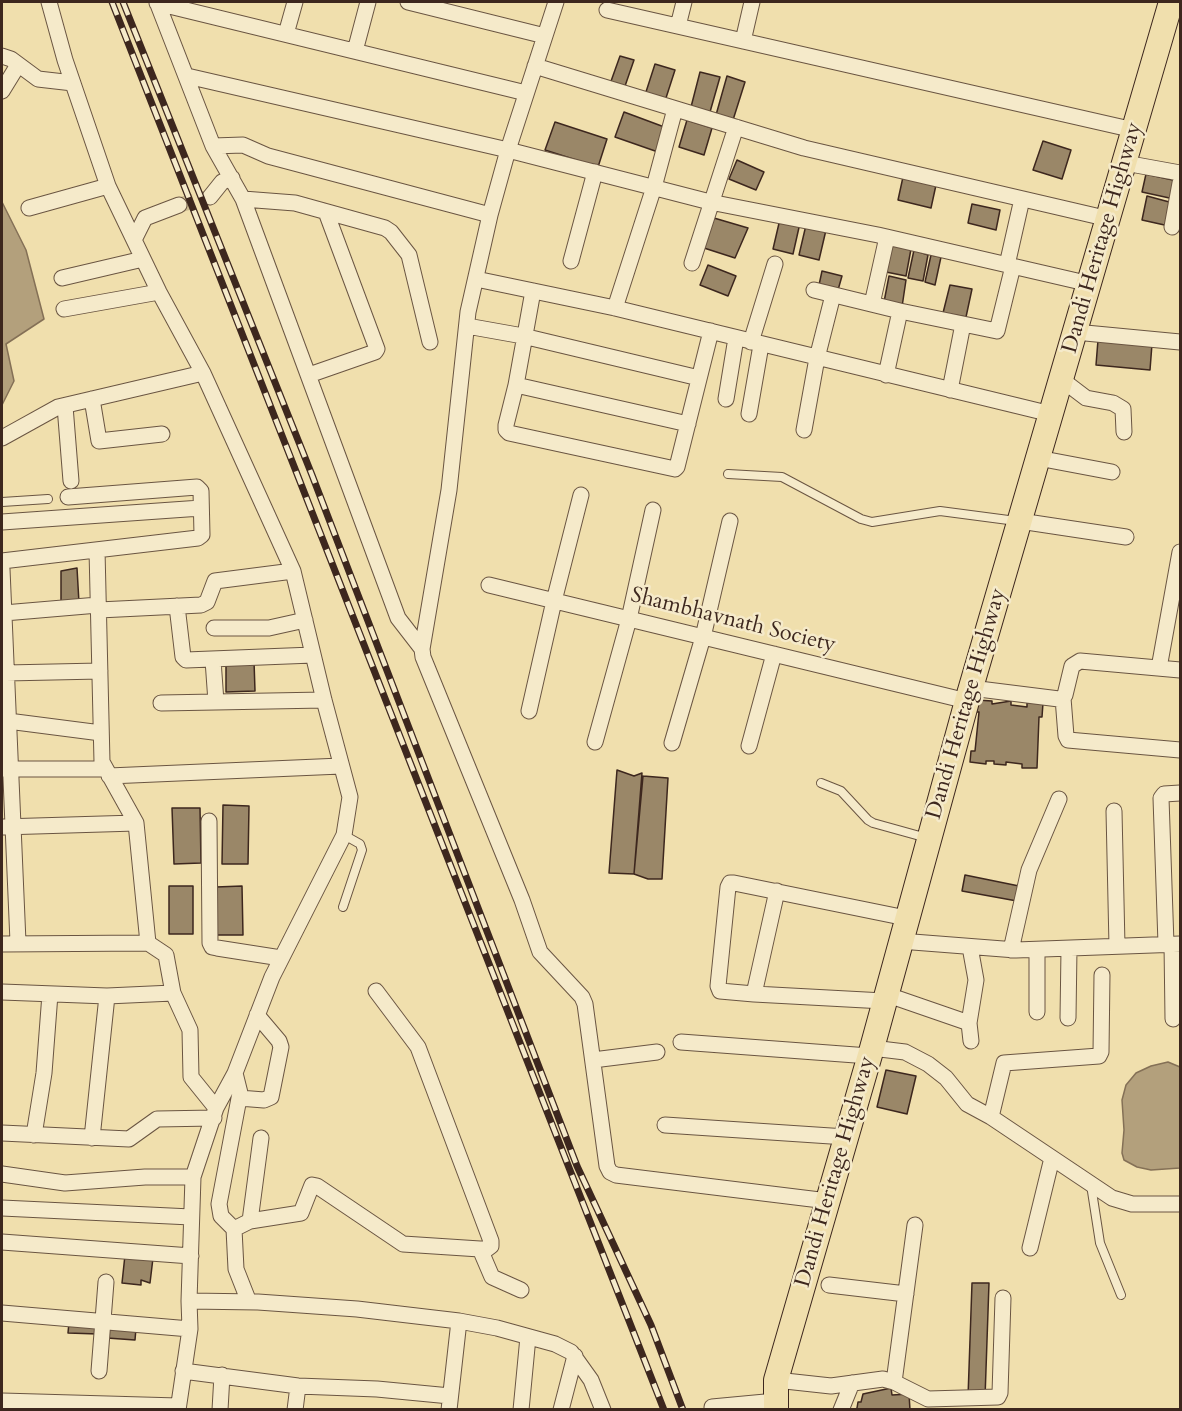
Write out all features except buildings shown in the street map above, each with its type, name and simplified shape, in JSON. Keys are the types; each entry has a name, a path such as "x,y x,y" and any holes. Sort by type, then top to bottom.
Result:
{"highway":[{"name":"Dandi Heritage Highway","path":"776,1397 828,1201 969,695 1171,2"}],"street":[{"path":"2,1401 178,1408 190,1329 193,1177 215,1113 235,1073 281,958 344,835 350,797 293,571 203,373 159,292 108,186 65,60 49,2"},
{"path":"157,2 526,93"},
{"path":"157,2 188,76 213,147 243,199 398,618 422,649"},
{"path":"286,34 295,2"},
{"path":"355,51 368,2"},
{"path":"408,2 545,36"},
{"path":"556,2 508,150 490,215 476,279 467,326 449,490 422,649 425,665 522,900 540,952 582,997 607,1166 610,1172 616,1175 828,1201"},
{"path":"678,26 684,2"},
{"path":"743,41 752,2"},
{"path":"607,10 1134,130"},
{"path":"2,56 11,59 38,79 73,83"},
{"path":"2,91 18,65"},
{"path":"535,66 804,148 1109,219"},
{"path":"188,76 508,150 710,202 887,237 1090,284"},
{"path":"615,308 654,187 675,109"},
{"path":"692,263 735,127"},
{"path":"213,147 243,145 267,156 490,215"},
{"path":"1125,163 1180,173"},
{"path":"571,261 595,172"},
{"path":"210,197 222,182 232,178"},
{"path":"1172,227 1180,183"},
{"path":"29,208 108,186"},
{"path":"243,199 295,203 385,228 407,249 430,342"},
{"path":"814,290 997,331 1022,199"},
{"path":"134,240 145,218 179,205"},
{"path":"309,375 375,352 377,349 326,212"},
{"path":"872,304 887,237"},
{"path":"62,278 143,259"},
{"path":"726,399 749,342 775,264"},
{"path":"476,279 615,308 1051,414"},
{"path":"533,291 523,336 516,385 506,425 509,433 672,469 677,467 711,331"},
{"path":"64,309 159,292"},
{"path":"804,430 817,358 833,295"},
{"path":"886,375 900,311"},
{"path":"950,390 963,324"},
{"path":"467,326 523,336 699,378"},
{"path":"1075,332 1180,342"},
{"path":"749,342 749,414"},
{"path":"2,438 52,410 203,373"},
{"path":"1061,379 1086,398 1113,404 1123,409 1124,432"},
{"path":"516,385 688,424"},
{"path":"92,399 99,441 162,434"},
{"path":"65,406 71,480"},
{"path":"1038,458 1112,472"},
{"path":"2,561 198,538 202,535 201,491 197,487 68,497"},
{"path":"529,711 581,495"},
{"path":"2,522 201,508"},
{"path":"595,742 629,619 653,510"},
{"path":"672,743 703,637 730,521"},
{"path":"1020,521 1126,537"},
{"path":"97,550 102,757 107,772 136,823 148,943"},
{"path":"1159,668 1174,629 1180,560"},
{"path":"4,613 205,604 215,581 293,571"},
{"path":"2,572 6,673 4,694 8,721 5,769 8,882 18,942"},
{"name":"Shambhavnath Society","path":"489,585 774,654 969,695 1063,698"},
{"path":"177,606 183,657 189,661 313,655"},
{"path":"214,628 275,627 305,620"},
{"path":"749,746 774,654"},
{"path":"213,660 216,702"},
{"path":"1180,670 1080,661 1072,666 1063,698 1068,740 1180,750"},
{"path":"6,673 100,671"},
{"path":"161,703 324,700"},
{"path":"8,721 100,733"},
{"path":"5,769 107,772 342,766"},
{"path":"1173,1019 1173,944 1164,872 1162,795 1180,793"},
{"path":"1011,950 1029,870 1059,799"},
{"path":"1114,812 1117,946"},
{"path":"209,821 210,943 212,947 281,958"},
{"path":"6,827 136,823"},
{"path":"1164,872 1180,871"},
{"path":"969,1023 885,997 720,991 718,986 730,883 777,891 903,930 970,947 1037,950 1173,944"},
{"path":"753,994 777,891"},
{"path":"2,944 18,942 148,943 166,955 173,993 190,1030 191,1077 215,1113"},
{"path":"970,947 975,980 969,1023 971,1041"},
{"path":"1068,1018 1069,949"},
{"path":"1037,950 1037,1012"},
{"path":"991,1117 1004,1063 1098,1056 1101,1052 1102,975"},
{"path":"234,1228 250,1221 301,1213 312,1185 317,1186 403,1245 480,1250 491,1246 418,1047 376,991"},
{"path":"2,992 107,996 173,993"},
{"path":"34,1135 44,1073 50,994"},
{"path":"92,1138 107,996"},
{"path":"238,1098 264,1100 271,1098 281,1047 279,1041 257,1015"},
{"path":"681,1042 905,1052 928,1064 946,1078 967,1104 991,1117 1112,1198 1132,1204 1180,1204"},
{"path":"593,1060 657,1052"},
{"path":"235,1073 239,1086 238,1098 219,1204 221,1216 234,1228 236,1269 249,1302"},
{"path":"2,1133 129,1139 154,1120 215,1113"},
{"path":"666,1125 846,1137"},
{"path":"250,1221 261,1138"},
{"path":"1030,1248 1052,1158"},
{"path":"2,1174 65,1183 145,1177 193,1177"},
{"path":"2,1208 191,1217"},
{"path":"894,1382 915,1225"},
{"path":"2,1242 191,1256"},
{"path":"480,1250 492,1277 521,1290"},
{"path":"99,1371 106,1282"},
{"path":"829,1285 906,1294"},
{"path":"712,1407 776,1397 823,1386 883,1379 894,1382 928,1400 998,1397 1003,1298"},
{"path":"189,1301 249,1302 357,1309 459,1321 528,1337 565,1348 575,1356 591,1380 603,1410"},
{"path":"2,1313 190,1329"},
{"path":"183,1371 298,1386 377,1389 449,1403 459,1321"},
{"path":"521,1410 528,1337"},
{"path":"561,1410 575,1356"},
{"path":"220,1410 222,1375"},
{"path":"841,1410 852,1383"},
{"path":"295,1410 298,1386"}],"lane":[{"path":"728,474 782,477 861,519 872,522 940,511 1020,521"},
{"path":"2,502 48,499"},
{"path":"821,783 841,791 873,823 929,838"},
{"path":"343,907 362,850 360,844 344,835"},
{"path":"1091,1185 1100,1243 1120,1295"}],"shaded area":[{"path":"2,202 26,250 44,319 6,344 14,381 2,405"},
{"path":"1168,1062 1180,1067 1180,1168 1151,1170 1137,1167 1124,1160 1122,1153 1124,1130 1122,1100 1126,1085 1136,1073"}],"tunnel":[{"path":"179,205 210,197"}],"railway":[{"path":"112,2 664,1410"},
{"path":"123,2 312,475 577,1166 651,1325 683,1410"}]}
